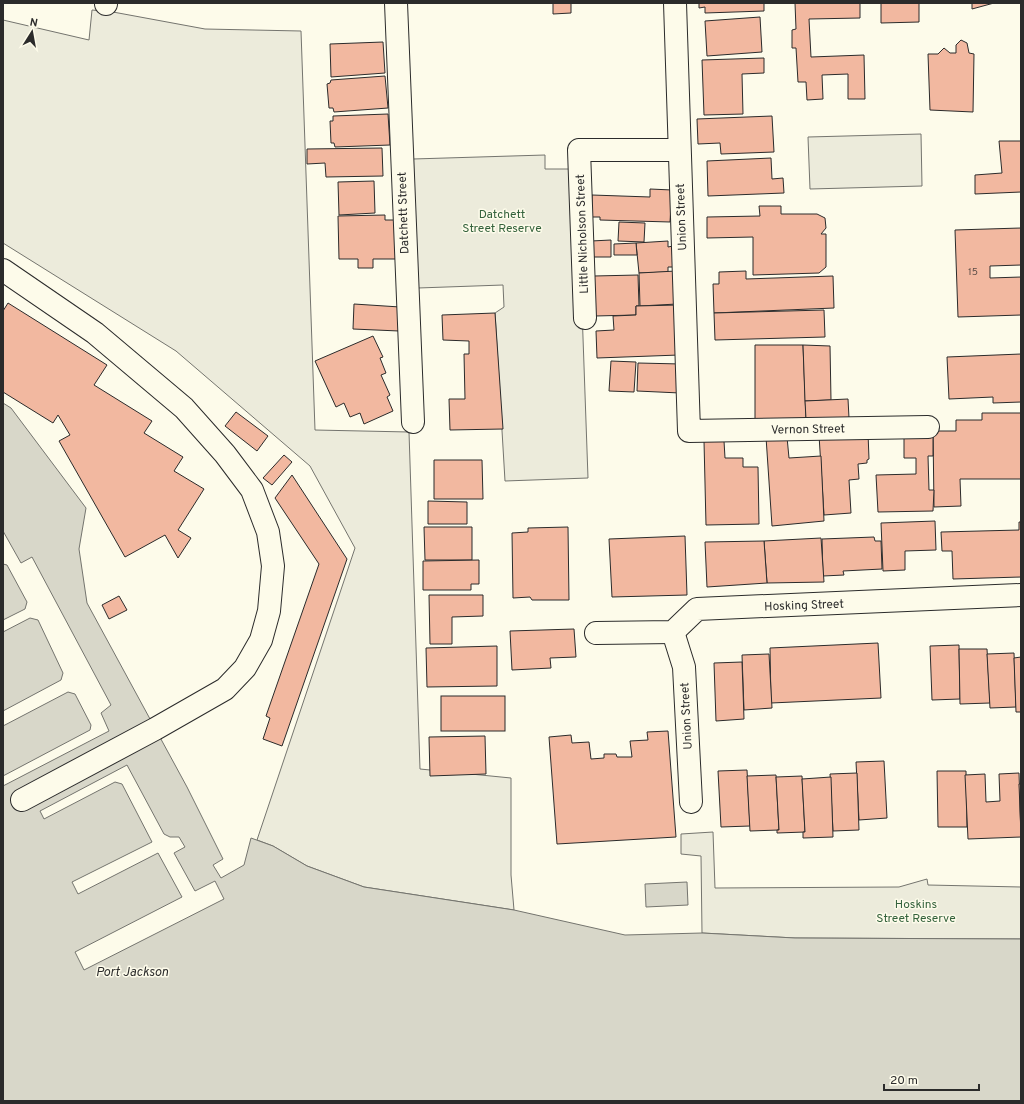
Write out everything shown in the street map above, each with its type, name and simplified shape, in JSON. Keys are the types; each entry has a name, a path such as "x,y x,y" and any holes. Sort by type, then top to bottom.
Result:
{"street":[{"name":"Datchett Street","path":"396,3 412,422"},
{"name":"Union Street","path":"675,3 689,431"},
{"name":"Little Nicholson Street","path":"585,318 579,150 679,150"},
{"path":"3,270 95,333 184,408 225,454 252,490 268,532 273,566 268,611 261,640 245,668 225,689 155,729 22,800"},
{"name":"Vernon Street","path":"689,431 928,427"},
{"name":"Hosking Street","path":"673,632 697,609 1021,595"},
{"name":"Union Street","path":"673,632 684,667 691,802"},
{"path":"596,633 673,632"}],"green space":[{"path":"92,10 113,12 205,29 301,31 315,430 409,432 420,769 511,778 511,875 514,910 364,887 307,866 273,846 257,840 355,548 310,466 176,351 3,243 3,20 89,40"},
{"path":"921,134 922,186 810,189 808,137"},
{"name":"Datchett Street Reserve","path":"545,155 545,169 577,169 588,478 505,481 495,313 504,307 503,285 418,288 413,159"},
{"name":"Hoskins Street Reserve","path":"713,832 715,888 899,887 927,879 928,885 1021,887 1021,939 795,938 702,933 701,856 681,854 681,834"}],"water":[{"name":"Port Jackson","path":"3,403 11,408 86,508 79,549 87,603 187,787 223,859 213,865 221,878 244,865 251,838 273,846 307,866 364,887 514,910 625,935 702,933 795,938 1021,939 1021,1101 3,1101"},
{"path":"687,882 688,905 646,907 645,884"}],"pier":[{"path":"3,531 21,563 32,557 111,705 101,713 109,731 3,786 3,776 90,730 91,725 75,694 68,692 3,726 3,711 61,680 63,673 38,620 30,618 3,632 3,620 25,609 27,602 7,565 3,564"},
{"path":"127,765 164,834 170,837 179,837 185,847 174,853 195,891 215,881 224,899 84,970 75,952 182,897 158,853 78,894 72,882 152,842 122,784 115,782 44,819 40,811"}],"building":[{"path":"553,3 571,3 571,13 553,14"},
{"path":"699,3 764,3 764,11 705,13 705,7 699,8"},
{"path":"795,3 860,3 860,18 809,19 811,57 864,55 865,99 848,99 848,74 822,75 823,99 807,100 806,82 798,82 796,48 792,48 792,30 796,29"},
{"path":"881,3 919,3 919,22 881,23"},
{"path":"972,3 994,3 972,9"},
{"path":"760,17 762,52 707,56 705,21"},
{"path":"961,40 967,43 969,53 974,54 973,112 930,110 928,54 938,54 944,48 950,53 956,53 956,45"},
{"path":"383,42 385,73 331,77 330,44"},
{"path":"764,58 764,73 742,74 743,114 704,115 702,60"},
{"path":"385,76 388,108 334,112 333,108 329,108 327,84 330,83 331,80"},
{"path":"388,114 390,145 335,147 334,143 331,143 330,121 333,121 333,116"},
{"path":"772,116 774,152 721,154 720,143 698,144 697,119"},
{"path":"999,141 1021,141 1021,192 975,194 975,175 1002,173"},
{"path":"382,148 383,176 326,177 325,163 307,164 307,149"},
{"path":"771,158 772,179 783,178 784,193 708,196 707,161"},
{"path":"374,181 375,213 339,215 338,182"},
{"path":"650,189 672,190 670,222 600,220 600,217 591,217 592,195 650,197"},
{"path":"759,206 781,206 781,214 817,214 825,218 826,228 821,234 826,234 826,267 819,273 753,275 753,237 707,238 707,217 760,216"},
{"path":"385,215 385,220 397,220 397,259 373,259 373,268 358,268 358,259 339,259 338,216"},
{"path":"619,222 645,223 644,242 618,241"},
{"path":"1021,228 1021,265 990,266 990,278 1021,277 1021,315 958,317 955,230"},
{"path":"611,240 611,257 591,257 591,241"},
{"path":"668,241 668,247 673,246 674,267 668,267 668,272 639,273 636,243"},
{"path":"636,243 637,255 614,255 614,244"},
{"path":"676,271 677,304 640,306 639,273"},
{"path":"746,271 746,279 833,276 834,308 714,313 713,284 719,284 719,272"},
{"path":"638,275 639,306 636,306 636,315 595,316 594,276"},
{"path":"8,303 107,365 94,385 152,421 144,433 183,457 174,471 204,489 178,530 191,538 178,558 165,535 125,557 59,441 70,435 58,415 53,423 3,392 3,311"},
{"path":"354,304 400,307 399,331 353,329"},
{"path":"678,305 679,355 597,358 596,331 614,330 613,316 636,315 636,306"},
{"path":"824,310 825,337 715,340 714,313"},
{"path":"495,313 503,429 450,430 449,399 465,399 464,354 469,354 469,341 443,340 442,315"},
{"path":"373,336 383,357 380,358 386,373 381,375 390,395 387,397 393,411 364,424 360,413 350,417 344,403 336,407 315,361"},
{"path":"755,345 803,345 806,419 755,420"},
{"path":"803,345 830,346 831,400 805,401"},
{"path":"1021,354 1021,402 993,403 993,397 949,399 947,357"},
{"path":"611,361 636,362 634,392 609,391"},
{"path":"638,363 681,364 680,393 637,391"},
{"path":"848,399 849,418 806,419 805,401"},
{"path":"236,412 268,436 257,451 225,426"},
{"path":"982,413 1021,413 1021,479 960,479 961,506 934,507 933,431 956,431 956,420 982,420"},
{"path":"933,431 933,456 928,456 929,490 934,490 933,511 878,512 876,475 916,474 916,458 904,458 904,432"},
{"path":"868,433 869,459 867,460 867,463 858,464 859,479 849,480 851,513 824,515 819,435"},
{"path":"766,437 787,437 789,458 821,456 824,521 772,526"},
{"path":"704,441 724,441 725,458 743,458 743,467 758,467 759,524 706,525"},
{"path":"284,455 292,462 272,485 263,478"},
{"path":"434,460 482,460 483,499 434,499"},
{"path":"292,475 347,559 282,746 263,739 270,718 266,716 319,564 275,498"},
{"path":"428,501 467,502 467,524 428,524"},
{"path":"935,521 936,550 905,551 905,570 883,571 881,523"},
{"path":"1019,522 1021,522 1021,577 953,579 952,551 942,551 941,532 1019,530"},
{"path":"424,527 472,527 472,560 425,560"},
{"path":"568,527 569,600 532,600 530,597 513,598 512,533 528,532 528,528"},
{"path":"685,536 687,595 612,597 609,539"},
{"path":"874,537 875,541 881,541 882,569 843,571 844,575 823,576 822,539"},
{"path":"821,538 824,582 767,583 764,541"},
{"path":"764,541 767,583 707,587 705,542"},
{"path":"479,560 479,584 471,584 471,590 423,590 423,561"},
{"path":"429,595 483,595 483,616 452,617 452,644 430,644"},
{"path":"119,596 127,610 109,619 102,605"},
{"path":"574,629 576,657 550,658 551,668 512,670 510,631"},
{"path":"878,643 881,698 771,703 770,648"},
{"path":"959,645 960,699 932,700 930,646"},
{"path":"497,646 497,686 427,687 426,648"},
{"path":"959,649 987,649 990,703 960,704"},
{"path":"1014,653 1016,707 990,708 987,654"},
{"path":"769,654 772,708 744,710 742,655"},
{"path":"1021,657 1021,712 1016,712 1014,658"},
{"path":"742,662 744,719 716,721 714,663"},
{"path":"441,696 505,696 505,731 441,731"},
{"path":"668,731 676,837 557,844 549,737 571,735 572,743 589,742 591,759 604,758 604,754 616,754 617,757 632,757 630,741 648,740 647,732"},
{"path":"485,736 486,774 430,776 429,737"},
{"path":"884,761 887,818 859,820 856,762"},
{"path":"747,770 750,826 721,827 718,771"},
{"path":"937,771 966,771 967,827 938,827"},
{"path":"857,773 859,830 833,831 830,774"},
{"path":"1019,773 1021,837 968,839 965,775 985,774 986,802 1000,801 999,774"},
{"path":"776,775 779,830 750,831 747,776"},
{"path":"802,776 805,832 777,833 777,830 779,830 776,777"},
{"path":"831,777 833,837 803,838 803,832 805,832 802,779"},
{"path":"1019,784 1021,784 1021,836"}]}
